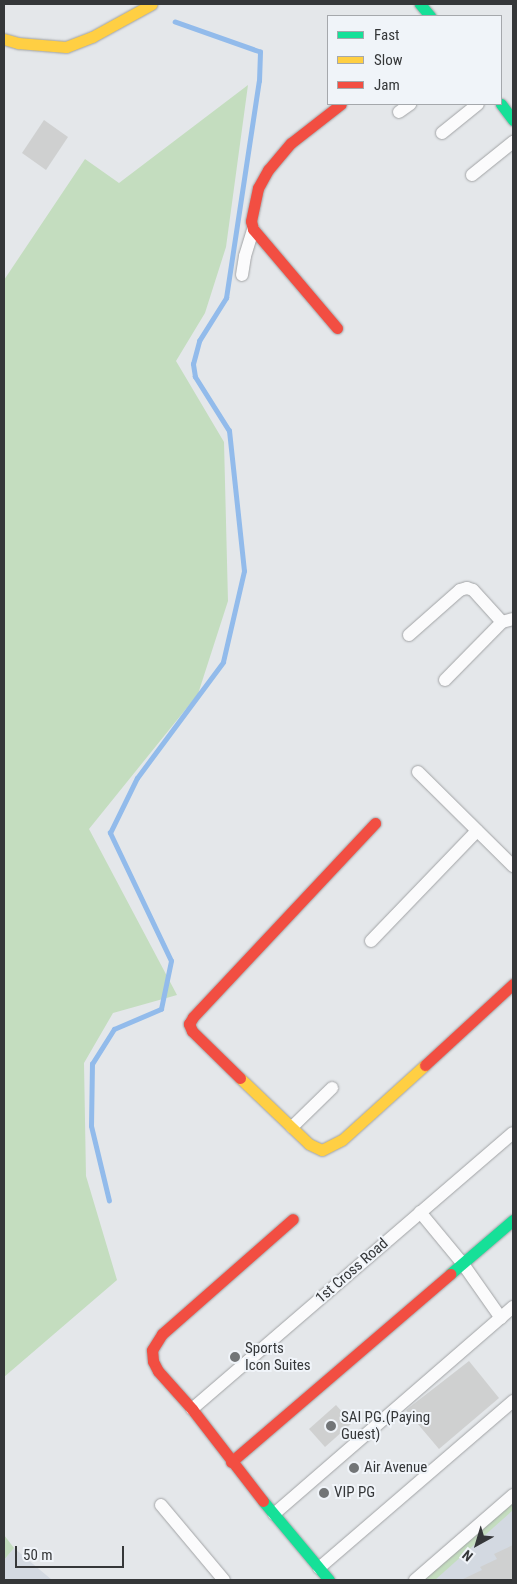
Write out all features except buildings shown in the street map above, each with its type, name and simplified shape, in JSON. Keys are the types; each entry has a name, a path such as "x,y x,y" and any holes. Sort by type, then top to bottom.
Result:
{"street":[{"path":"4,38 18,43 66,48 92,37 152,4"},
{"path":"420,4 429,15"},
{"path":"242,275 245,256 253,229 252,205 258,188 268,170 292,142 340,105"},
{"path":"442,133 477,105"},
{"path":"501,105 513,120"},
{"path":"472,175 513,142"},
{"path":"253,229 337,328"},
{"path":"409,635 460,590 467,588 473,590 508,621 445,680"},
{"path":"418,772 513,866"},
{"path":"375,823 189,1024 192,1031 309,1144 322,1150 331,1147 513,984"},
{"path":"371,941 477,831"},
{"path":"292,1127 332,1088"},
{"name":"1st Cross Road","path":"192,1410 513,1134"},
{"path":"420,1212 463,1264 501,1318"},
{"path":"293,1220 156,1341 152,1350 155,1366 192,1410 231,1462 329,1580"},
{"path":"231,1462 513,1220"},
{"path":"274,1514 513,1307"},
{"path":"319,1568 513,1401"},
{"path":"414,1580 513,1495"},
{"path":"161,1505 224,1580"}],"shaded area":[{"path":"513,1502 513,1580 422,1580"},
{"path":"14,1548 52,1580 4,1580 4,1560"}],"green space":[{"path":"248,85 226,247 205,313 176,361 224,442 228,601 198,694 89,829 177,995 113,1013 84,1063 86,1176 117,1280 4,1377 4,280 85,159 119,183"},
{"path":"513,1502 513,1510 435,1580 422,1580"},
{"path":"4,1535 14,1548 4,1560"}],"waterway":[{"path":"109,1201 91,1126 92,1064 114,1029 161,1009 171,961 110,833 137,778 223,662 244,571 229,431 195,377 193,364 199,341 226,298 259,81 260,52 175,22"}],"traffic: fast":[{"path":"420,4 429,15"},
{"path":"502,105 513,120"},
{"path":"450,1274 513,1220"},
{"path":"263,1501 329,1580"}],"traffic: slow":[{"path":"4,39 18,43 66,47 92,37 152,4"},
{"path":"240,1078 309,1144 322,1150 342,1140 425,1065"}],"traffic: jam":[{"path":"337,328 253,229 251,221 258,188 268,170 291,143 340,105"},
{"path":"240,1078 192,1031 189,1024 193,1017 375,823"},
{"path":"425,1065 513,984"},
{"path":"263,1501 192,1409 158,1371 153,1361 152,1350 162,1334 293,1219"},
{"path":"231,1462 450,1274"}],"place":[{"name":"Sports Icon Suites","path":"235,1357"},
{"name":"SAI PG.(Paying Guest)","path":"331,1426"},
{"name":"Air Avenue","path":"354,1468"},
{"name":"VIP PG","path":"324,1493"}]}
